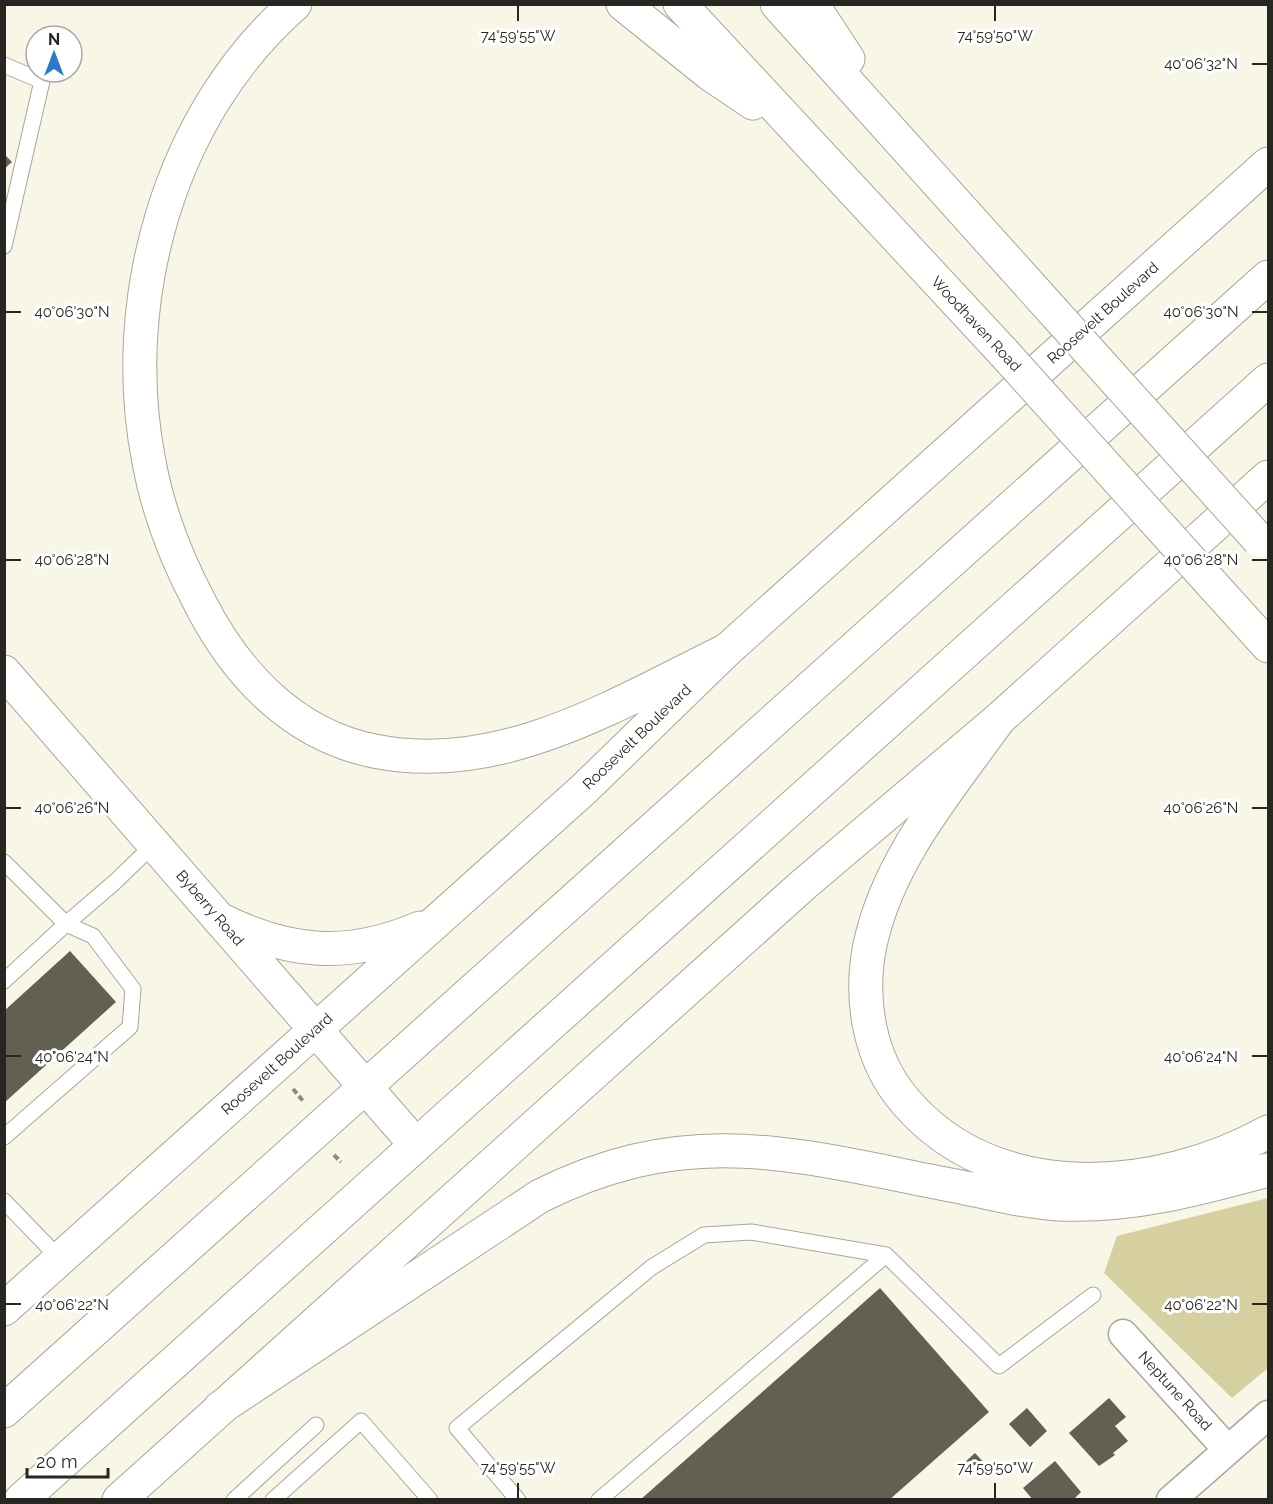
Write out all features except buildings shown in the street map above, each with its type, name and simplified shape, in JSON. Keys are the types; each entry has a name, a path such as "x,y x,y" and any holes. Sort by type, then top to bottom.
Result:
{"main road":[{"path":"295,4 259,39 206,115 168,198 147,281 141,374 143,420 149,463 175,550 219,637 249,678 271,700 320,732 374,751 428,757 493,749 566,727 727,650"},
{"path":"623,4 710,74 799,135"},
{"name":"Woodhaven Road","path":"680,4 799,135 1004,353 1269,646"},
{"path":"777,4 1264,546"},
{"path":"812,4 917,160"},
{"name":"Roosevelt Boulevard","path":"4,1309 584,789 727,650 1269,164"},
{"path":"4,1411 1269,277"},
{"path":"21,1500 1269,380"},
{"path":"124,1498 220,1408 803,885 999,719 1269,477"},
{"name":"Byberry Road","path":"4,672 416,1145"},
{"path":"999,719 901,862 876,919 867,972 869,1023 884,1071 898,1093 934,1131 980,1160 1021,1173 1058,1178 1119,1178 1171,1169 1214,1158 1269,1132"},
{"path":"219,919 270,941 321,950 378,943 436,922"},
{"path":"220,1408 540,1196 568,1182 631,1160 692,1150 749,1149 1026,1200 1090,1204 1154,1199 1269,1170"}],"street":[{"name":"Neptune Road","path":"1123,1334 1227,1449"},
{"path":"1171,1500 1269,1414"}],"lane":[{"path":"4,65 42,81 4,246"},
{"path":"4,193 19,181"},
{"path":"4,981 154,844"},
{"path":"4,862 66,924 93,936 133,989 130,1027 4,1137"},
{"path":"4,1201 60,1259"},
{"path":"518,1500 457,1428 652,1267 704,1235 751,1232 886,1255 999,1366 1093,1295"},
{"path":"599,1500 886,1255"},
{"path":"273,1500 361,1421 429,1500"},
{"path":"234,1500 316,1425"}],"path":[{"path":"289,1084 310,1108"}],"shaded area":[{"path":"1268,1198 1268,1368 1232,1398 1104,1273 1117,1236"}]}
